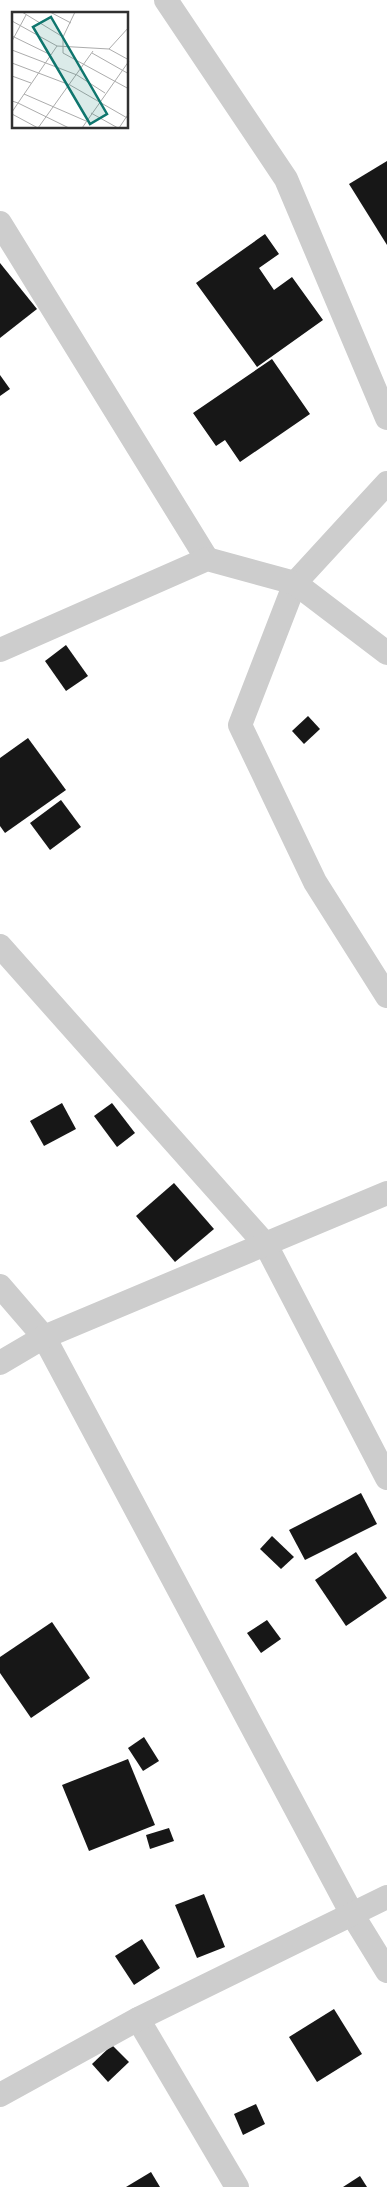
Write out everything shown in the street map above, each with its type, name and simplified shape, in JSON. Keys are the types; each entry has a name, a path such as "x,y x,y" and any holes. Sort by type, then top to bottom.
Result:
{"street":[{"path":"166,0 286,179 387,418"},
{"path":"0,223 207,559"},
{"path":"387,483 295,583 240,725 315,882 387,996"},
{"path":"4,641 207,559 295,583 387,653"},
{"path":"0,946 266,1245 387,1478"},
{"path":"0,1362 44,1338 387,1192"},
{"path":"0,1286 44,1338 352,1914 387,1972"},
{"path":"0,2094 138,2019 387,1897"},
{"path":"138,2019 238,2187"}],"building":[{"path":"387,161 387,245 349,184"},
{"path":"265,234 279,254 259,268 274,290 292,277 323,320 257,367 196,283"},
{"path":"0,263 37,309 0,338"},
{"path":"272,359 310,414 240,462 225,440 216,446 193,413"},
{"path":"0,375 10,389 0,396"},
{"path":"66,645 88,676 66,691 45,661"},
{"path":"308,716 320,729 304,744 292,731"},
{"path":"28,738 66,790 5,833 0,826 0,758"},
{"path":"61,800 81,827 50,850 30,823"},
{"path":"62,1103 76,1129 44,1146 30,1121"},
{"path":"112,1103 135,1133 117,1147 94,1116"},
{"path":"174,1183 214,1229 175,1262 136,1216"},
{"path":"361,1493 377,1524 305,1560 289,1530"},
{"path":"272,1536 294,1557 281,1569 260,1549"},
{"path":"356,1552 387,1598 346,1626 315,1580"},
{"path":"267,1620 281,1639 261,1653 247,1633"},
{"path":"52,1622 90,1678 31,1718 0,1673 0,1657"},
{"path":"144,1737 159,1761 143,1771 128,1748"},
{"path":"128,1759 155,1825 89,1851 62,1785"},
{"path":"169,1828 174,1841 150,1849 146,1835"},
{"path":"204,1894 225,1947 197,1958 175,1905"},
{"path":"142,1939 160,1968 134,1985 115,1956"},
{"path":"334,2009 362,2054 317,2082 289,2037"},
{"path":"112,2045 129,2062 108,2082 92,2064"},
{"path":"256,2104 265,2124 243,2135 234,2114"},
{"path":"151,2172 160,2187 126,2187"},
{"path":"360,2176 367,2187 343,2187"}]}
